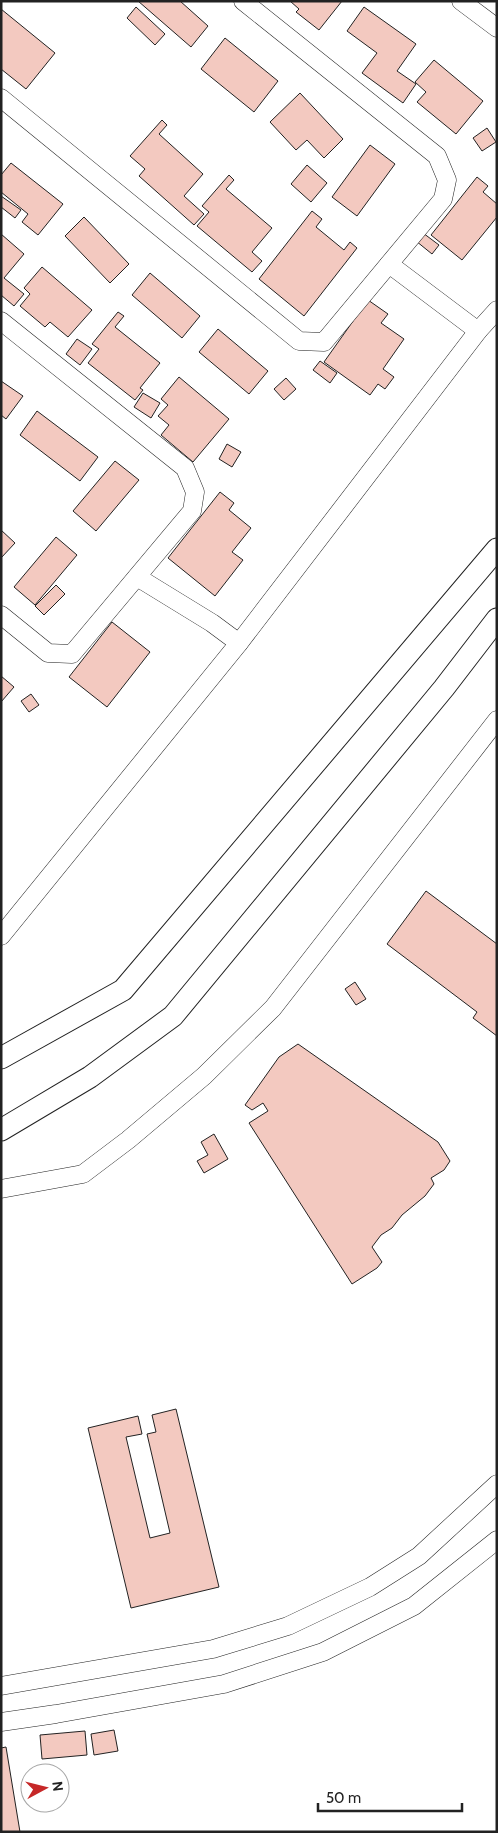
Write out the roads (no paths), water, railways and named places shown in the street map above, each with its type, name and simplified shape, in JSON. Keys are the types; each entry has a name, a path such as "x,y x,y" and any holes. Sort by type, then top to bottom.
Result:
{"street":[{"path":"1,98 299,341 324,342 443,199 447,180 437,156 243,1"},
{"path":"461,1 497,28"},
{"path":"388,264 478,331"},
{"path":"1,936 239,643 478,331 497,310"},
{"path":"1,321 185,468 195,492 192,512 72,654 48,653 1,615"},
{"path":"1,1058 123,990 497,549"},
{"path":"137,577 212,623 239,643"},
{"path":"1,1130 90,1077 173,1016 444,688 497,619"},
{"path":"1,1189 83,1174 128,1140 204,1076 273,1008 497,720"},
{"path":"1,1686 213,1649 288,1626 370,1587 419,1556 497,1484"},
{"path":"1,1722 224,1684 323,1652 414,1606 497,1540"}]}
